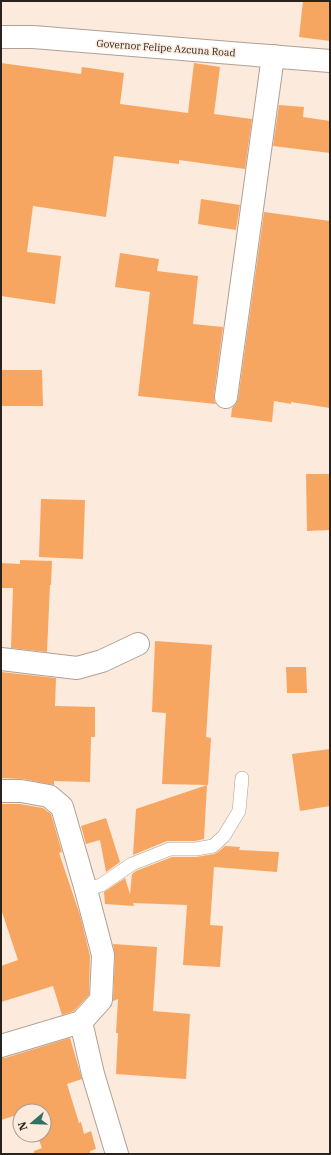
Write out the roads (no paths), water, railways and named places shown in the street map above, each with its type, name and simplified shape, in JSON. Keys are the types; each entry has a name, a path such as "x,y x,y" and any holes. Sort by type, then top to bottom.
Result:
{"street":[{"name":"Governor Felipe Azcuna Road","path":"1,37 33,37 330,61"},
{"path":"226,397 273,56"},
{"path":"1,659 77,668 102,661 138,644"},
{"path":"1,791 21,791 49,796 62,807 103,955 101,1000 81,1022 1,1046"},
{"path":"81,1022 93,1074 117,1154"}],"lane":[{"path":"86,890 101,885 132,864 170,849 196,849 213,846 224,836 239,812 242,778"}]}
